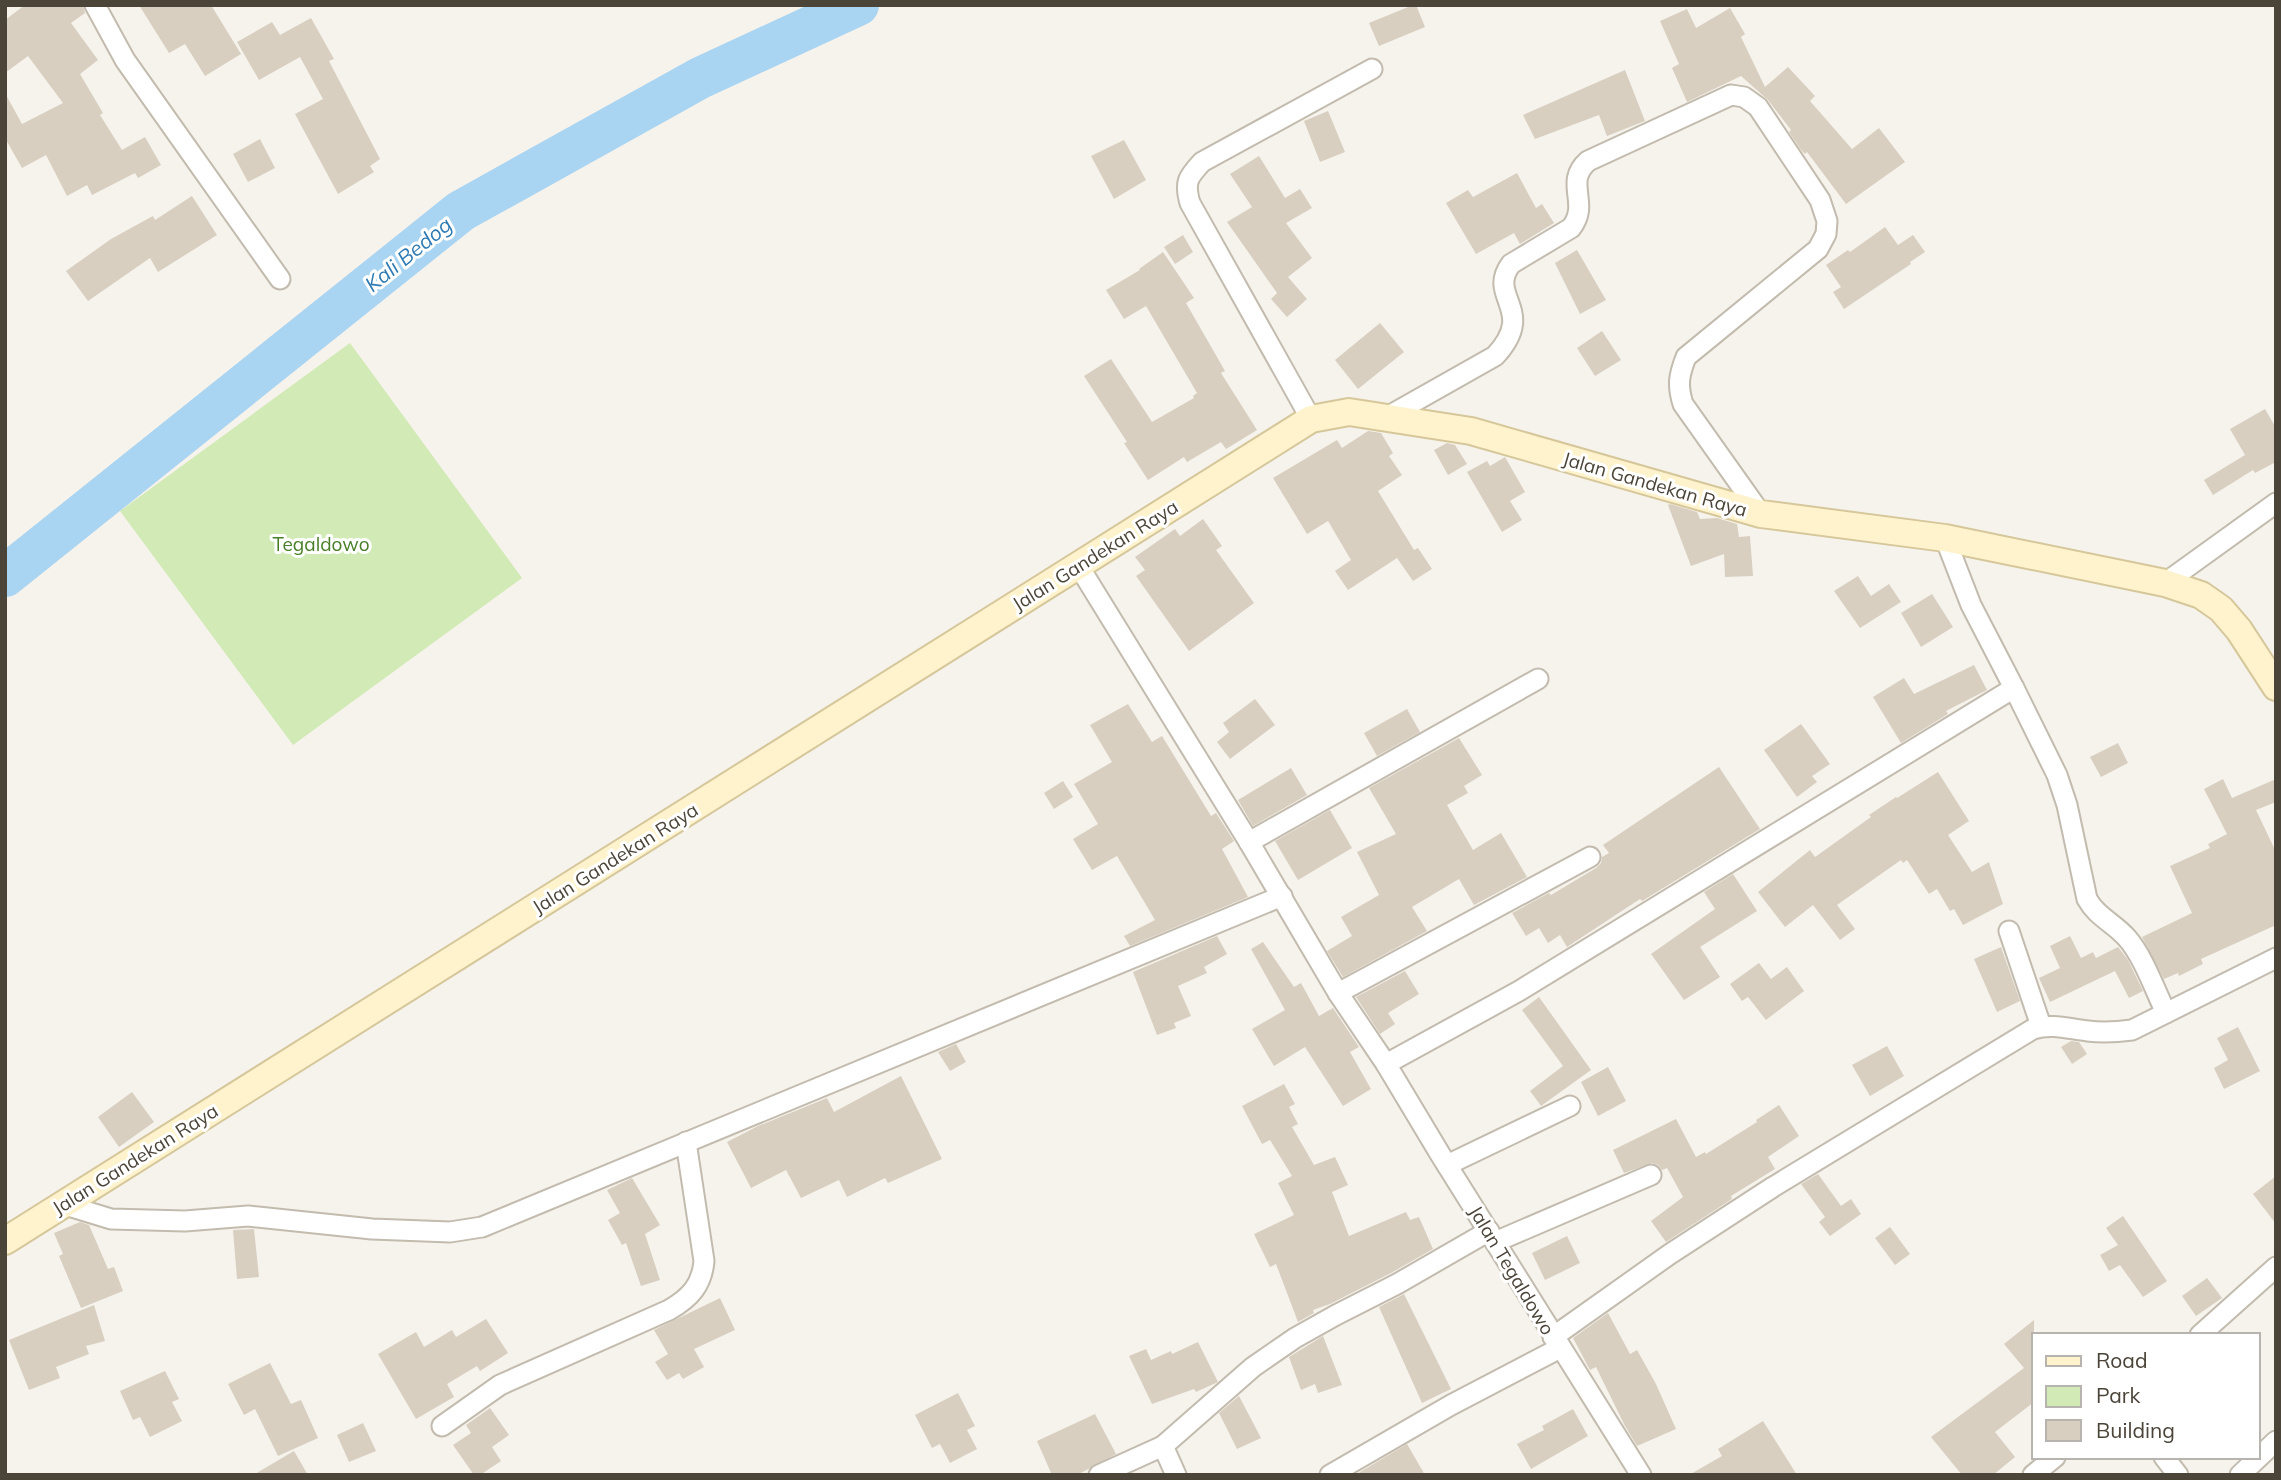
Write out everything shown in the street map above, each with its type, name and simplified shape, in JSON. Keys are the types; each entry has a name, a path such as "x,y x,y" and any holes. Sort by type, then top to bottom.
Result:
{"street":[{"path":"95,5 125,60 280,279"},
{"path":"1311,419 1190,202 1186,187 1190,175 1202,162 1372,69"},
{"path":"1387,417 1495,356 1508,342 1513,327 1513,313 1503,281 1506,271 1511,264 1577,221 1580,211 1576,182 1582,166 1588,160 1731,95 1744,97 1758,107 1820,201 1827,221 1823,242 1818,249 1686,357 1678,375 1678,389 1683,404 1761,513"},
{"name":"Jalan Gandekan Raya","path":"5,1241 1311,419 1349,412 1472,431 1761,513 1945,538 2165,583 2201,595 2221,609 2239,630 2276,687"},
{"path":"2165,583 2276,503"},
{"path":"1945,538 1971,605 2057,775 2067,805 2087,899 2100,917 2129,939 2166,1013"},
{"name":"Jalan Tegaldowo","path":"1078,565 1250,842 1338,993 1387,1064 1641,1475"},
{"path":"1250,842 1538,679"},
{"path":"1387,1064 1519,991 2014,688"},
{"path":"1338,993 1590,857"},
{"path":"62,1204 111,1219 185,1221 248,1216 372,1229 450,1231 482,1227 1282,896"},
{"path":"2009,931 2041,1026"},
{"path":"1330,1475 1557,1342 1670,1254 1773,1187 2033,1029 2041,1026 2112,1032 2132,1030 2276,958"},
{"path":"1447,1165 1570,1106"},
{"path":"442,1426 500,1385 669,1310 687,1299 697,1286 704,1261 686,1142"},
{"path":"1099,1475 1163,1446 1236,1381 1295,1338 1492,1237 1651,1175"},
{"path":"2202,1333 2276,1266"},
{"path":"2260,1456 2276,1441"},
{"path":"1163,1446 1176,1475"},
{"path":"2033,1475 2053,1459"},
{"path":"2166,1459 2178,1475"},
{"path":"2240,1475 2257,1459"}],"green space":[{"name":"Tegaldowo","path":"350,343 522,578 293,745 120,511"}],"building":[{"path":"25,5 83,5 85,13 71,23 98,60 80,74 103,113 100,115 122,150 145,137 161,165 138,178 135,173 92,195 87,185 67,196 46,155 22,168 5,138 5,93 22,124 63,103 28,56 5,73 5,20"},
{"path":"139,5 211,5 241,54 205,76 185,44 169,53"},
{"path":"1416,5 1425,27 1379,46 1369,23"},
{"path":"1730,8 1745,34 1741,37 1765,87 1788,67 1815,96 1810,101 1852,149 1879,128 1905,162 1846,204 1807,152 1805,154 1801,150 1789,132 1791,130 1768,100 1741,76 1687,102 1672,68 1679,64 1660,21 1687,9 1696,28"},
{"path":"311,18 334,59 329,61 380,159 370,166 374,172 338,194 295,114 323,99 300,57 259,80 237,42 272,22 280,35"},
{"path":"1625,70 1645,121 1607,136 1599,115 1535,139 1523,115"},
{"path":"1328,111 1345,152 1320,162 1304,121"},
{"path":"260,139 275,168 248,182 233,154"},
{"path":"1124,140 1146,180 1114,199 1091,156"},
{"path":"1259,156 1285,198 1300,189 1312,208 1286,223 1312,258 1288,277 1307,299 1287,317 1271,299 1277,293 1227,222 1252,207 1230,174"},
{"path":"1517,173 1536,208 1542,204 1554,223 1520,244 1514,233 1476,254 1446,203 1468,190 1473,197"},
{"path":"192,196 217,235 158,272 150,258 88,301 66,271 111,239 153,216 155,220"},
{"path":"1885,227 1898,245 1913,235 1925,252 1844,309 1833,292 1841,287 1826,265"},
{"path":"1183,235 1193,252 1175,264 1164,247"},
{"path":"1577,250 1606,300 1580,314 1555,263"},
{"path":"1163,252 1194,298 1186,303 1225,371 1221,373 1257,430 1226,449 1221,442 1187,462 1184,457 1148,480 1084,376 1111,359 1152,422 1194,398 1197,393 1146,306 1124,319 1106,290 1140,270"},
{"path":"1380,323 1404,352 1358,389 1335,360"},
{"path":"1602,331 1621,360 1595,376 1577,348"},
{"path":"2265,409 2276,428 2276,462 2255,473 2253,470 2213,495 2204,480 2245,455 2230,429"},
{"path":"1368,431 1381,433 1393,453 1389,456 1402,475 1378,491 1414,550 1418,548 1432,569 1413,581 1397,558 1348,590 1335,571 1351,560 1328,521 1307,534 1273,478 1337,440 1342,448"},
{"path":"1447,443 1455,445 1467,464 1448,475 1434,450"},
{"path":"1505,457 1525,492 1510,501 1522,520 1502,532 1467,472 1487,461 1490,466"},
{"path":"1668,505 1697,512 1700,519 1717,518 1737,524 1739,537 1750,536 1753,576 1725,577 1724,554 1691,566"},
{"path":"1203,519 1222,546 1216,550 1254,603 1189,651 1136,576 1145,570 1135,557 1175,529 1180,536"},
{"path":"1858,576 1871,596 1889,584 1901,602 1860,628 1834,591"},
{"path":"1932,594 1953,627 1921,647 1901,613"},
{"path":"1974,665 1987,690 1946,711 1948,714 1901,743 1873,697 1904,678 1914,694"},
{"path":"1255,699 1275,725 1230,759 1217,742 1229,732 1223,723"},
{"path":"1128,704 1152,742 1162,736 1211,816 1216,813 1234,841 1222,849 1248,897 1130,946 1124,936 1155,920 1117,856 1092,870 1073,839 1098,824 1074,784 1112,762 1090,725"},
{"path":"1407,709 1420,732 1377,756 1364,733"},
{"path":"1801,724 1830,764 1812,776 1817,782 1797,797 1764,750"},
{"path":"1459,738 1482,775 1464,786 1468,793 1447,805 1473,850 1501,833 1527,877 1474,905 1459,879 1412,907 1427,931 1343,977 1327,951 1352,936 1341,917 1379,895 1357,852 1396,834 1369,788"},
{"path":"2118,743 2128,763 2101,777 2090,757"},
{"path":"1719,767 1760,829 1642,901 1640,899 1567,947 1560,935 1548,943 1539,928 1526,936 1512,913 1549,893 1551,895 1596,868 1602,857 1609,853 1603,845"},
{"path":"1291,768 1307,795 1253,826 1238,800"},
{"path":"1938,772 1969,821 1948,835 1972,872 1989,862 2003,904 1963,925 1954,909 1950,911 1937,889 1929,894 1907,860 1903,863 1901,860 1837,905 1855,929 1840,940 1813,905 1785,927 1758,892 1810,850 1815,857 1871,817 1869,815"},
{"path":"2223,779 2232,798 2276,779 2276,802 2256,810 2276,852 2276,925 2201,959 2203,964 2179,976 2178,973 2164,979 2142,937 2192,913 2170,866 2210,848 2208,844 2227,834 2204,789"},
{"path":"1063,781 1073,797 1054,809 1044,793"},
{"path":"1330,810 1352,848 1298,880 1275,841"},
{"path":"1733,874 1757,911 1700,947 1720,977 1684,1000 1651,954 1715,909 1704,892"},
{"path":"1217,936 1227,954 1204,967 1207,973 1178,986 1191,1016 1174,1023 1176,1028 1157,1035 1133,972"},
{"path":"2070,936 2081,958 2093,952 2096,958 2118,947 2128,960 2143,991 2129,998 2115,971 2050,1002 2039,978 2060,968 2050,946"},
{"path":"1263,942 1294,987 1301,983 1319,1016 1333,1008 1359,1047 1350,1052 1371,1089 1343,1106 1305,1047 1274,1066 1252,1029 1285,1010 1251,949"},
{"path":"2001,947 2020,1001 1997,1012 1974,959"},
{"path":"1759,963 1771,979 1787,967 1804,991 1766,1020 1748,997 1742,1001 1730,984"},
{"path":"1405,971 1419,994 1388,1013 1395,1024 1380,1034 1356,997"},
{"path":"1539,997 1591,1070 1541,1106 1530,1091 1563,1066 1522,1010"},
{"path":"2238,1027 2260,1071 2224,1089 2214,1068 2228,1060 2217,1038"},
{"path":"2071,1041 2079,1042 2087,1054 2072,1064 2061,1047"},
{"path":"956,1044 966,1062 950,1071 938,1052"},
{"path":"1887,1046 1904,1076 1870,1096 1852,1065"},
{"path":"1608,1067 1626,1101 1598,1116 1581,1082"},
{"path":"901,1076 942,1159 888,1183 885,1178 847,1197 839,1180 801,1198 786,1170 751,1188 727,1142 758,1126 827,1098 834,1112"},
{"path":"1284,1084 1295,1104 1289,1107 1298,1124 1292,1127 1314,1165 1335,1157 1348,1185 1332,1192 1349,1236 1406,1212 1410,1220 1419,1217 1433,1249 1391,1273 1313,1310 1314,1313 1298,1322 1276,1264 1270,1267 1254,1234 1294,1215 1278,1183 1292,1176 1270,1140 1262,1144 1242,1106"},
{"path":"132,1092 154,1122 119,1147 98,1117"},
{"path":"1779,1105 1799,1136 1768,1157 1775,1169 1666,1242 1651,1221 1683,1197 1667,1168 1662,1170 1652,1163 1624,1173 1613,1150 1676,1119 1696,1157 1705,1152 1706,1154"},
{"path":"1818,1174 1841,1206 1851,1199 1861,1214 1830,1236 1819,1222 1825,1217 1801,1184"},
{"path":"2276,1176 2276,1224 2253,1194"},
{"path":"632,1178 660,1225 645,1234 660,1280 641,1286 626,1243 622,1245 608,1220 620,1213 607,1190"},
{"path":"2123,1216 2167,1281 2143,1297 2120,1265 2109,1271 2100,1255 2118,1245 2106,1228"},
{"path":"80,1222 89,1225 108,1269 114,1267 123,1291 81,1308 59,1256 63,1254 54,1233"},
{"path":"1890,1227 1910,1254 1895,1265 1875,1238"},
{"path":"254,1229 259,1277 237,1279 233,1230"},
{"path":"1567,1236 1580,1263 1545,1280 1532,1253"},
{"path":"2207,1278 2222,1298 2196,1316 2182,1296"},
{"path":"1404,1294 1451,1389 1422,1403 1379,1307"},
{"path":"720,1298 735,1330 694,1349 704,1367 683,1379 679,1373 667,1380 655,1362 668,1354 654,1330"},
{"path":"94,1305 105,1341 86,1346 89,1354 56,1367 60,1378 29,1390 9,1340"},
{"path":"1608,1313 1630,1354 1637,1350 1676,1429 1637,1446 1596,1367 1590,1370 1573,1338"},
{"path":"486,1319 508,1353 480,1371 477,1366 447,1384 454,1397 416,1419 378,1354 416,1332 424,1347 452,1330 456,1337"},
{"path":"2034,1320 2032,1404 1995,1432 2015,1457 1993,1475 1962,1475 1931,1437 2024,1368 2004,1344"},
{"path":"1323,1336 1342,1385 1318,1393 1315,1384 1301,1390 1289,1357"},
{"path":"1198,1342 1218,1382 1196,1392 1194,1389 1152,1404 1129,1356 1146,1349 1151,1360"},
{"path":"270,1363 291,1404 301,1400 318,1438 278,1456 255,1409 244,1415 228,1384"},
{"path":"165,1371 179,1399 172,1402 182,1421 150,1437 140,1417 133,1420 120,1391"},
{"path":"958,1393 975,1426 967,1430 977,1449 950,1463 940,1444 932,1448 915,1415"},
{"path":"1239,1396 1261,1438 1237,1449 1219,1413"},
{"path":"490,1408 509,1435 492,1447 501,1461 480,1475 474,1475 453,1445 471,1433 466,1425"},
{"path":"1573,1409 1588,1436 1531,1469 1517,1444 1544,1430 1542,1426"},
{"path":"1095,1414 1116,1454 1077,1475 1052,1475 1037,1441"},
{"path":"1763,1421 1797,1475 1689,1475 1722,1456 1718,1449"},
{"path":"363,1423 376,1451 349,1462 337,1435"},
{"path":"1407,1444 1425,1475 1355,1475"},
{"path":"294,1451 308,1475 253,1475"}],"waterway":[{"name":"Kali Bedog","path":"5,576 461,211 700,78 858,5"}]}
